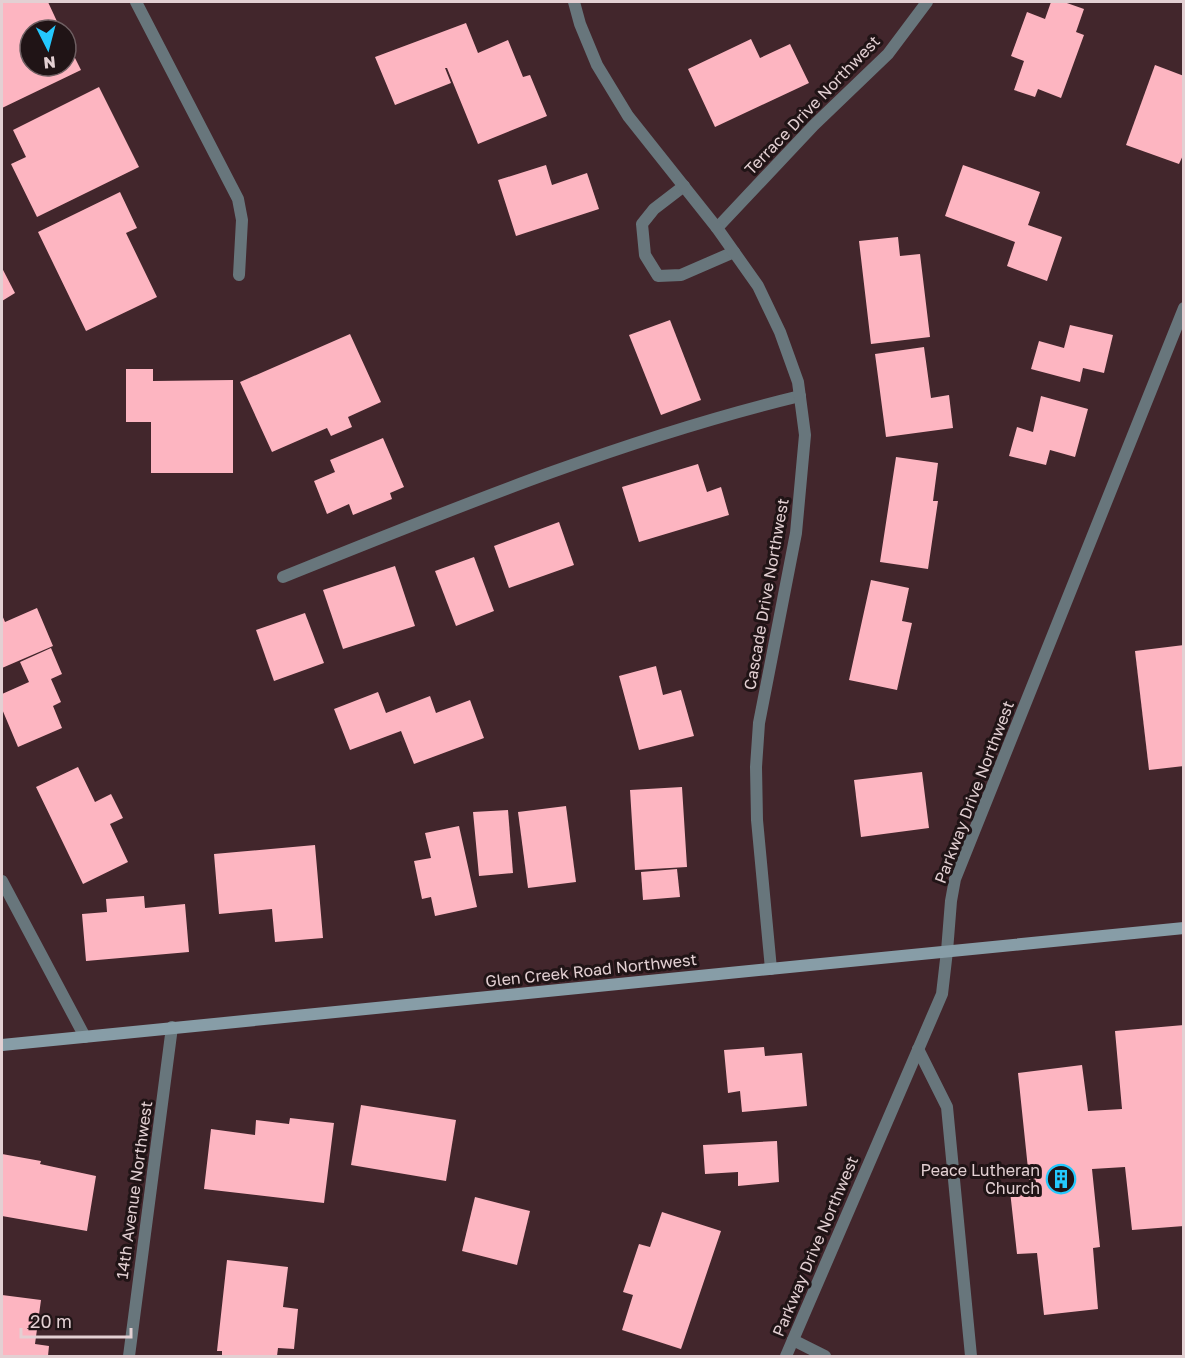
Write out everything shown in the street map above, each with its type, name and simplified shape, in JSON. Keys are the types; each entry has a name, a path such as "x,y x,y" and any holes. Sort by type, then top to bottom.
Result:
{"main road":[{"name":"Glen Creek Road Northwest","path":"2,1045 1184,928"}],"street":[{"path":"136,2 238,199 242,220 239,275"},
{"name":"Cascade Drive Northwest","path":"574,2 580,24 597,65 628,116 717,228 758,286 780,332 798,382 805,435 796,532 759,723 756,767 758,820 771,969"},
{"name":"Terrace Drive Northwest","path":"717,228 814,125 888,54 927,2"},
{"path":"684,186 654,209 642,224 645,255 658,276 681,275 734,252"},
{"name":"Parkway Drive Northwest","path":"786,1356 942,994 955,879 1184,308"},
{"path":"283,578 426,520 590,458 741,410 800,396"},
{"path":"2,881 85,1036"},
{"name":"14th Avenue Northwest","path":"129,1356 172,1027"},
{"path":"918,1049 947,1107 971,1356"},
{"path":"793,1340 825,1356"}],"building":[{"path":"2,2 48,2 55,18 18,18 18,78 64,78 2,108"},
{"path":"1051,2 1064,2 1084,9 1076,32 1084,35 1061,98 1038,89 1035,97 1014,90 1024,61 1011,56 1027,12 1045,19"},
{"path":"466,23 478,53 508,40 523,77 530,75 547,116 478,144 447,68 445,68 451,83 395,105 375,57"},
{"path":"751,39 760,58 790,44 809,83 715,127 688,69"},
{"path":"1155,65 1184,76 1184,153 1179,164 1126,145"},
{"path":"99,87 139,167 37,217 11,164 26,157 13,130"},
{"path":"546,165 552,185 587,173 599,209 516,236 498,180"},
{"path":"963,165 1040,192 1028,225 1062,237 1047,281 1007,266 1015,242 945,216"},
{"path":"120,192 137,228 126,233 157,297 86,331 38,232"},
{"path":"898,237 900,256 920,254 930,337 871,344 859,241"},
{"path":"2,268 15,293 2,301"},
{"path":"670,320 701,400 661,415 629,335"},
{"path":"1070,325 1113,335 1104,373 1083,368 1080,382 1031,369 1039,341 1064,348"},
{"path":"350,334 381,402 348,417 352,427 331,436 327,428 272,452 240,382"},
{"path":"924,347 931,398 949,395 953,428 886,437 875,354"},
{"path":"126,369 153,369 153,381 233,380 233,473 151,473 151,422 126,422"},
{"path":"1041,396 1088,409 1075,457 1050,450 1046,465 1009,456 1017,427 1033,432"},
{"path":"383,438 404,487 390,493 392,499 353,515 349,504 327,514 314,481 335,472 330,460"},
{"path":"896,457 938,463 933,501 938,501 928,569 880,562"},
{"path":"698,464 707,492 721,487 729,515 639,542 622,487"},
{"path":"559,522 574,565 509,588 494,546"},
{"path":"474,557 494,611 456,626 435,571"},
{"path":"395,566 415,626 343,649 323,590"},
{"path":"871,580 909,588 902,621 912,623 897,690 849,680"},
{"path":"37,608 53,646 2,668 2,615 5,622"},
{"path":"305,613 324,663 274,681 256,630"},
{"path":"1184,645 1184,766 1149,770 1135,651"},
{"path":"51,648 62,674 51,679 61,702 53,706 62,728 18,747 2,709 2,694 29,682 20,662"},
{"path":"656,666 663,695 681,690 694,736 639,750 619,676"},
{"path":"378,692 386,713 430,696 436,713 470,700 484,738 414,764 401,731 350,750 334,709"},
{"path":"78,767 95,802 111,794 123,818 110,824 128,862 83,884 36,787"},
{"path":"922,772 929,828 861,837 854,780"},
{"path":"682,787 687,867 635,870 630,790"},
{"path":"566,806 576,882 528,888 518,812"},
{"path":"508,810 513,873 479,876 473,812"},
{"path":"459,826 477,907 435,916 431,897 422,899 414,861 431,858 425,833"},
{"path":"315,845 323,938 275,942 272,909 219,914 214,854"},
{"path":"677,869 680,897 643,900 641,872"},
{"path":"144,896 145,908 185,904 189,952 86,961 82,914 107,912 106,899"},
{"name":"Peace Lutheran Church","path":"1184,1025 1184,1226 1132,1230 1125,1167 1092,1169 1100,1247 1093,1248 1098,1309 1044,1315 1037,1253 1017,1254 1010,1191 1030,1188 1018,1073 1082,1065 1088,1111 1122,1109 1115,1031"},
{"path":"764,1047 765,1056 802,1053 807,1106 742,1112 740,1091 728,1093 724,1050"},
{"path":"361,1105 456,1120 446,1181 351,1165"},
{"path":"290,1118 334,1123 324,1203 204,1189 211,1129 255,1135 256,1120 289,1124"},
{"path":"777,1141 779,1182 738,1186 738,1172 705,1174 703,1145"},
{"path":"2,1154 41,1161 40,1164 96,1176 87,1231 2,1216"},
{"path":"475,1197 530,1211 517,1265 462,1251"},
{"path":"662,1212 721,1231 681,1349 622,1330 633,1295 623,1292 639,1244 650,1247"},
{"path":"227,1260 288,1267 283,1307 298,1309 294,1349 278,1348 277,1356 222,1356 222,1351 217,1351"},
{"path":"2,1295 41,1300 35,1344 49,1346 48,1356 2,1356"}],"place":[{"name":"Peace Lutheran Church","path":"1061,1179"}]}
